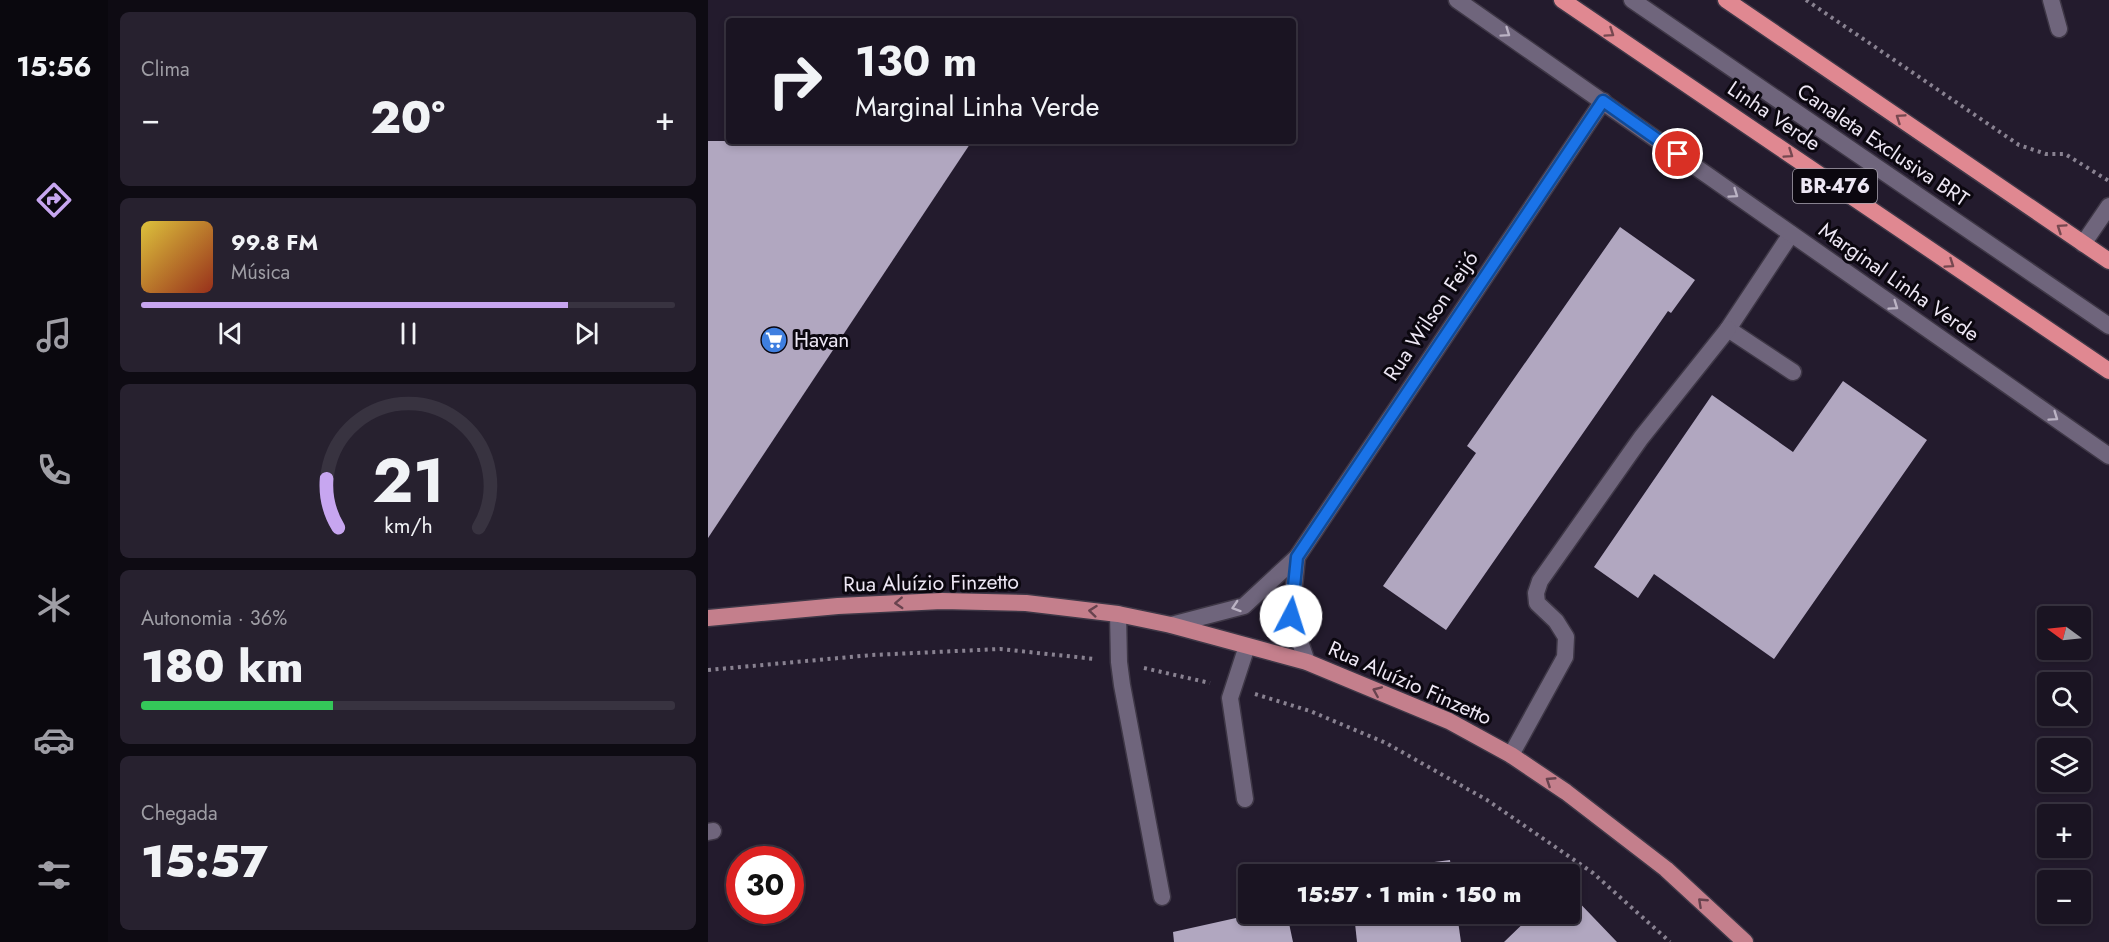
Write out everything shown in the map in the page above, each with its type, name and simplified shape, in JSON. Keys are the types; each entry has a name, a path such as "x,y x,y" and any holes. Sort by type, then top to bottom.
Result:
{"highway":[{"name":"Linha Verde","path":"1562,0 2109,371"},
{"path":"1726,0 2109,261"}],"main road":[{"name":"Rua Aluízio Finzetto","path":"708,618 838,606 942,601 1026,603 1118,614 1171,625 1307,662 1449,721 1511,755 1566,792 1666,869 1745,942"}],"street":[{"name":"Marginal Linha Verde","path":"1458,0 2109,456"},
{"name":"Canaleta Exclusiva BRT","path":"1632,0 2109,326"},
{"path":"2051,0 2059,29"},
{"name":"Rua Wilson Feijó","path":"1171,625 1244,606 1297,557 1603,101"},
{"path":"2083,244 2109,206"},
{"path":"1511,755 1565,657 1566,637 1556,621 1537,603 1536,593 1540,581 1641,438 1728,329 1791,234"},
{"path":"1728,329 1793,372"},
{"name":"Rua Wilson Feijó","path":"1297,557 1291,616 1307,662"},
{"path":"1118,614 1122,685 1162,897"},
{"path":"1245,799 1230,698 1247,646"}],"path":[{"path":"1806,0 2019,145 2046,154 2065,154 2109,181"}],"building":[{"name":"Havan","path":"708,141 726,141 726,144 970,144 708,538"},
{"path":"1620,227 1695,280 1671,313 1668,311 1446,630 1383,586 1476,453 1467,446"},
{"path":"1843,381 1927,440 1774,659 1654,574 1638,598 1594,567 1712,395 1793,452"},
{"path":"1450,860 1451,864 1419,864"},
{"path":"1580,903 1617,942 1504,942 1523,924 1580,924"},
{"path":"1238,918 1238,924 1289,924 1293,942 1174,942 1173,932"},
{"path":"1355,924 1458,924 1461,942 1357,942"}],"place":[{"name":"Havan","path":"774,340"}],"route":[{"path":"1291,616 1297,557 1603,101 1678,154"}]}
